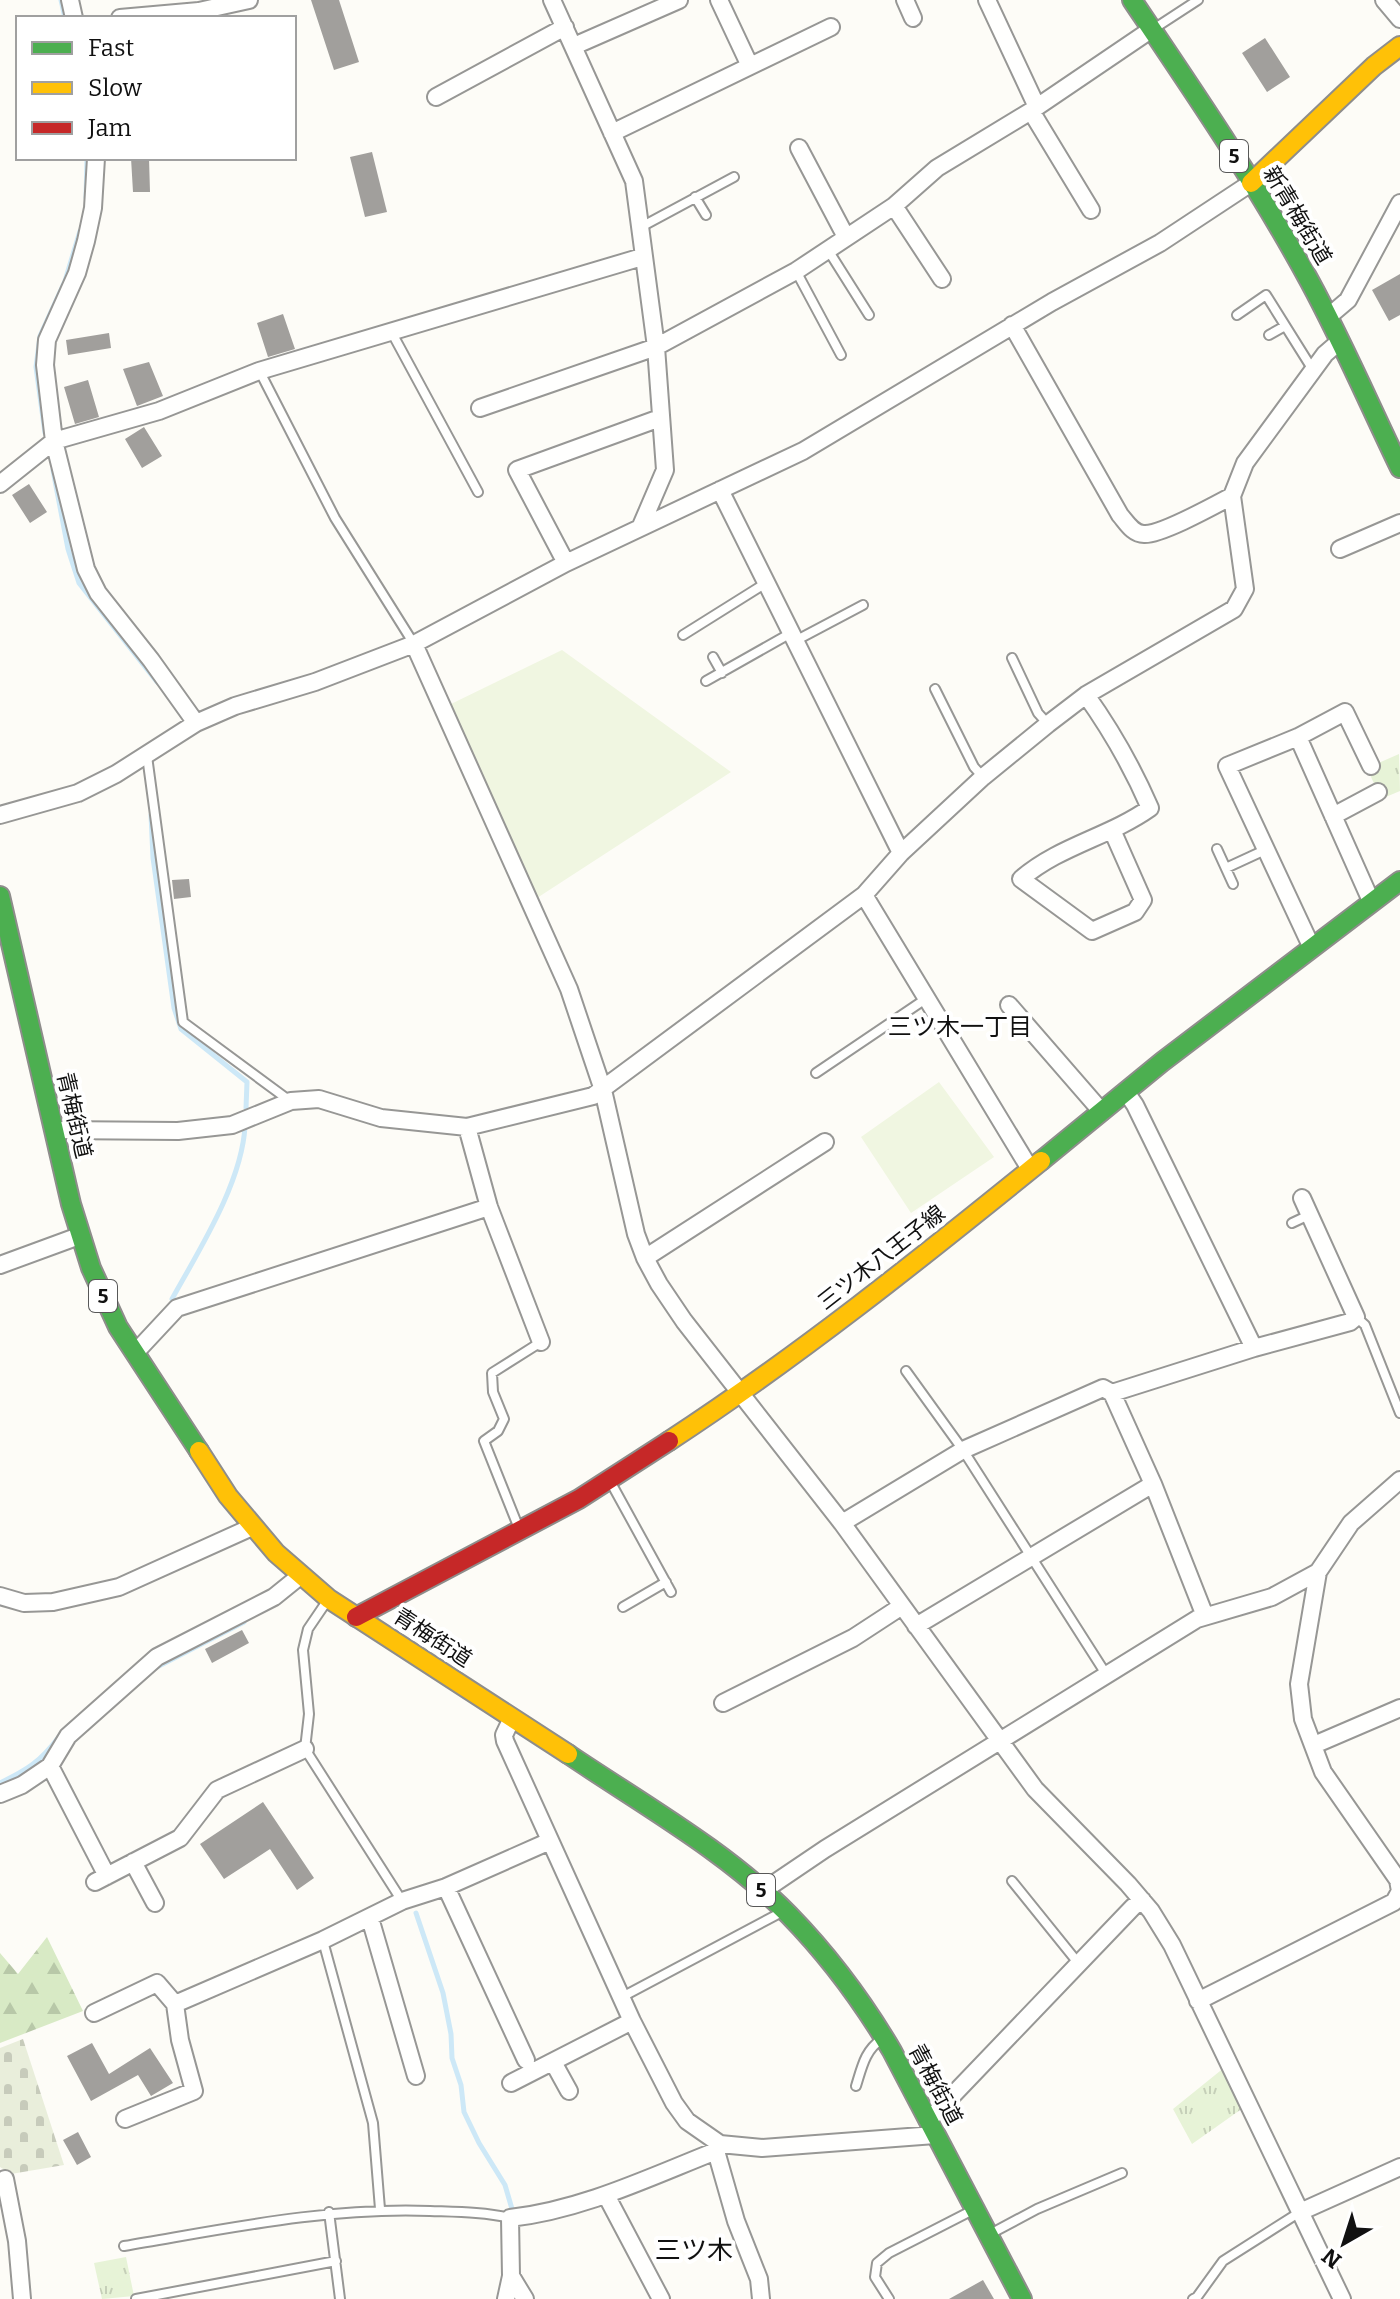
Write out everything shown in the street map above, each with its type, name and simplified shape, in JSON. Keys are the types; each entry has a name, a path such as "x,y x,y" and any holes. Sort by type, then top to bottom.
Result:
{"main road":[{"name":"新青梅街道","path":"1132,0 1251,183 1328,317 1400,468"},
{"path":"1251,183 1374,66 1400,46"},
{"name":"三ツ木八王子線","path":"356,1617 610,1480 741,1394 931,1250 1126,1092 1400,881"},
{"name":"青梅街道","path":"0,896 79,1236 103,1295 135,1353 208,1467 252,1527 300,1576 329,1599 678,1828 785,1911 838,1970 884,2038 1022,2299"}],"street":[{"path":"143,16 199,11 249,0"},
{"path":"552,0 634,181 656,347 665,470 641,526"},
{"path":"574,46 679,0"},
{"path":"719,0 750,66"},
{"path":"907,0 913,18"},
{"path":"987,0 1034,109 1091,210"},
{"path":"1384,0 1400,19"},
{"path":"436,97 565,27"},
{"path":"612,133 831,27"},
{"path":"480,408 656,347 796,271 894,206 937,168 1034,109 1152,29"},
{"path":"799,148 846,237"},
{"path":"96,160 93,208 86,241 77,273 47,340 45,365 51,443 86,569 98,593 161,672 196,723"},
{"path":"0,815 78,793 116,774 196,723 235,706 315,682 414,644 566,563 803,451 1012,325 1160,243 1251,183"},
{"path":"1328,317 1348,300 1400,203"},
{"path":"894,206 942,279"},
{"path":"0,484 51,443 159,411 259,371 642,257"},
{"path":"1012,325 1120,515 1133,530 1143,534 1158,531 1232,496"},
{"path":"54,1130 151,1132 232,1125 291,1101 319,1099 381,1118 467,1127 593,1096 603,1090 864,895 901,853 983,777 1086,695 1234,609 1245,589 1232,496 1245,463 1325,354 1340,341"},
{"path":"566,563 517,470 660,418"},
{"path":"720,490 901,853"},
{"path":"1340,549 1400,523"},
{"path":"414,644 569,989 603,1090 636,1234 645,1258 684,1321 842,1523 1045,1801 1142,1900 1172,1945 1342,2299"},
{"path":"1086,695 1120,750 1150,808 1112,830 1068,848 1021,879 1092,931 1135,912 1143,900 1112,830"},
{"path":"1312,948 1227,766 1298,737 1345,712 1371,766"},
{"path":"1298,737 1371,901"},
{"path":"1333,816 1378,792"},
{"path":"864,895 1030,1169"},
{"path":"1009,1005 1102,1112"},
{"path":"1126,1092 1254,1348"},
{"path":"467,1127 489,1207 541,1342"},
{"path":"645,1258 825,1142"},
{"path":"1112,1393 1254,1348 1350,1322 1356,1317 1302,1198"},
{"path":"135,1353 177,1308 489,1207"},
{"path":"2,1259 79,1236"},
{"path":"842,1523 963,1450 1103,1388 1112,1393 1153,1484 1205,1616"},
{"path":"1198,2001 1394,1902 1398,1896 1398,1880 1323,1772 1303,1719 1299,1684 1318,1572 1351,1523 1400,1480"},
{"path":"916,1626 1153,1484"},
{"path":"0,1596 24,1603 53,1602 119,1587 252,1527"},
{"path":"763,1891 825,1849 1205,1616 1272,1597 1318,1572"},
{"path":"0,1794 22,1785 50,1766 68,1736 157,1657 274,1597 300,1576"},
{"path":"723,1703 853,1638 902,1606"},
{"path":"1314,1745 1400,1708"},
{"path":"512,1718 504,1735 505,1741 632,2021 674,2103 687,2121 718,2147 736,2221 759,2279 761,2299"},
{"path":"50,1766 101,1879 180,1838 217,1790 305,1749"},
{"path":"175,2004 323,1940 402,1901 446,1887 550,1841"},
{"path":"133,1862 155,1903"},
{"path":"446,1887 526,2060"},
{"path":"506,2299 511,2276 510,2218 537,2215 606,2195 718,2147 762,2148 931,2128 1079,1964 1142,1900"},
{"path":"370,1918 416,2076"},
{"path":"94,2013 157,1983 175,2004 180,2040 194,2091 125,2119"},
{"path":"511,2083 632,2021"},
{"path":"553,2062 569,2091"},
{"path":"1300,2212 1400,2167"},
{"path":"5,2179 17,2241 22,2299"},
{"path":"606,2195 661,2299"},
{"path":"511,2276 525,2299"}],"lane":[{"path":"1152,29 1198,0"},
{"path":"640,227 734,177"},
{"path":"695,197 706,215"},
{"path":"828,249 869,315"},
{"path":"796,271 841,355"},
{"path":"1237,315 1266,295 1313,370"},
{"path":"1269,335 1285,326"},
{"path":"392,333 478,492"},
{"path":"259,371 335,518 414,644"},
{"path":"683,635 766,583"},
{"path":"706,681 863,605"},
{"path":"713,657 722,673"},
{"path":"1012,658 1038,713 1048,724"},
{"path":"935,689 974,767 983,777"},
{"path":"147,755 183,1022 291,1101"},
{"path":"1217,849 1233,884"},
{"path":"1226,868 1265,850"},
{"path":"816,1073 928,997"},
{"path":"1292,1223 1310,1215"},
{"path":"1356,1317 1365,1325 1400,1413"},
{"path":"520,1531 484,1441 498,1431 504,1419 493,1392 492,1373 541,1342"},
{"path":"906,1371 963,1450 1106,1675"},
{"path":"610,1480 671,1592"},
{"path":"623,1607 666,1582"},
{"path":"329,1599 308,1629 303,1650 309,1714 305,1749 402,1901"},
{"path":"1012,1881 1079,1964"},
{"path":"622,1997 785,1911"},
{"path":"323,1940 373,2123 380,2209"},
{"path":"856,2086 866,2055 872,2046 884,2038"},
{"path":"989,2234 1037,2209 1122,2173"},
{"path":"124,2246 329,2212 380,2209 487,2213 510,2218"},
{"path":"889,2299 875,2277 877,2263 889,2253 975,2209"},
{"path":"329,2212 340,2299"},
{"path":"1193,2299 1223,2261 1300,2212"},
{"path":"136,2299 336,2261"}],"green space":[{"path":"562,650 731,772 537,898 451,704"},
{"path":"1399,754 1400,791 1381,799 1367,768"},
{"path":"939,1082 994,1157 911,1213 861,1137"},
{"path":"47,1937 83,2011 0,2043 0,1953 18,1974"},
{"path":"23,2039 64,2165 11,2174 0,2167 0,2048"},
{"path":"1225,2067 1243,2108 1192,2144 1173,2109"},
{"path":"126,2257 134,2296 102,2299 94,2263"}],"building":[{"path":"311,0 339,0 359,62 334,70"},
{"path":"1265,38 1290,77 1267,92 1242,53"},
{"path":"372,152 387,212 365,217 350,157"},
{"path":"131,160 149,160 150,192 133,192"},
{"path":"1400,274 1400,315 1389,321 1372,290"},
{"path":"283,314 295,349 268,357 257,323"},
{"path":"109,333 111,348 68,355 66,340"},
{"path":"149,362 163,396 137,406 123,369"},
{"path":"88,380 99,417 75,424 64,387"},
{"path":"144,427 162,456 142,468 125,439"},
{"path":"29,484 47,512 30,523 12,495"},
{"path":"189,879 191,897 174,899 172,880"},
{"path":"242,1630 249,1643 212,1663 205,1649"},
{"path":"263,1802 314,1878 297,1890 270,1849 224,1879 200,1844"},
{"path":"92,2043 109,2074 150,2048 173,2083 151,2096 138,2075 91,2101 67,2056"},
{"path":"78,2132 91,2157 77,2165 63,2140"},
{"path":"983,2280 994,2299 949,2299"}],"waterway":[{"path":"61,0 65,16"},
{"path":"86,198 87,160"},
{"path":"45,433 36,367 40,336 65,281 80,231"},
{"path":"53,470 68,549 79,583 157,682"},
{"path":"151,815 153,858 174,1008 181,1029 247,1082 246,1108"},
{"path":"172,1299 228,1193 242,1148 245,1126"},
{"path":"157,1667 244,1622"},
{"path":"0,1783 32,1765 58,1738"},
{"path":"416,1913 443,1993 452,2058 461,2085 464,2112 505,2185 512,2209"}],"traffic: fast":[{"path":"1132,0 1290,246 1334,328 1400,468"},
{"path":"1041,1161 1162,1062 1400,881"},
{"path":"0,896 71,1204 91,1268 118,1327 199,1451"},
{"path":"568,1754 683,1829 738,1870 789,1915 832,1963 892,2051 1022,2299"}],"traffic: slow":[{"path":"1251,183 1374,66 1400,46"},
{"path":"669,1441 812,1341 1041,1161"},
{"path":"199,1451 228,1496 276,1553 329,1599 568,1754"}],"traffic: jam":[{"path":"356,1617 579,1499 669,1441"}],"district":[{"name":"三ツ木一丁目","path":"960,1027"},
{"name":"三ツ木","path":"694,2250"}]}
